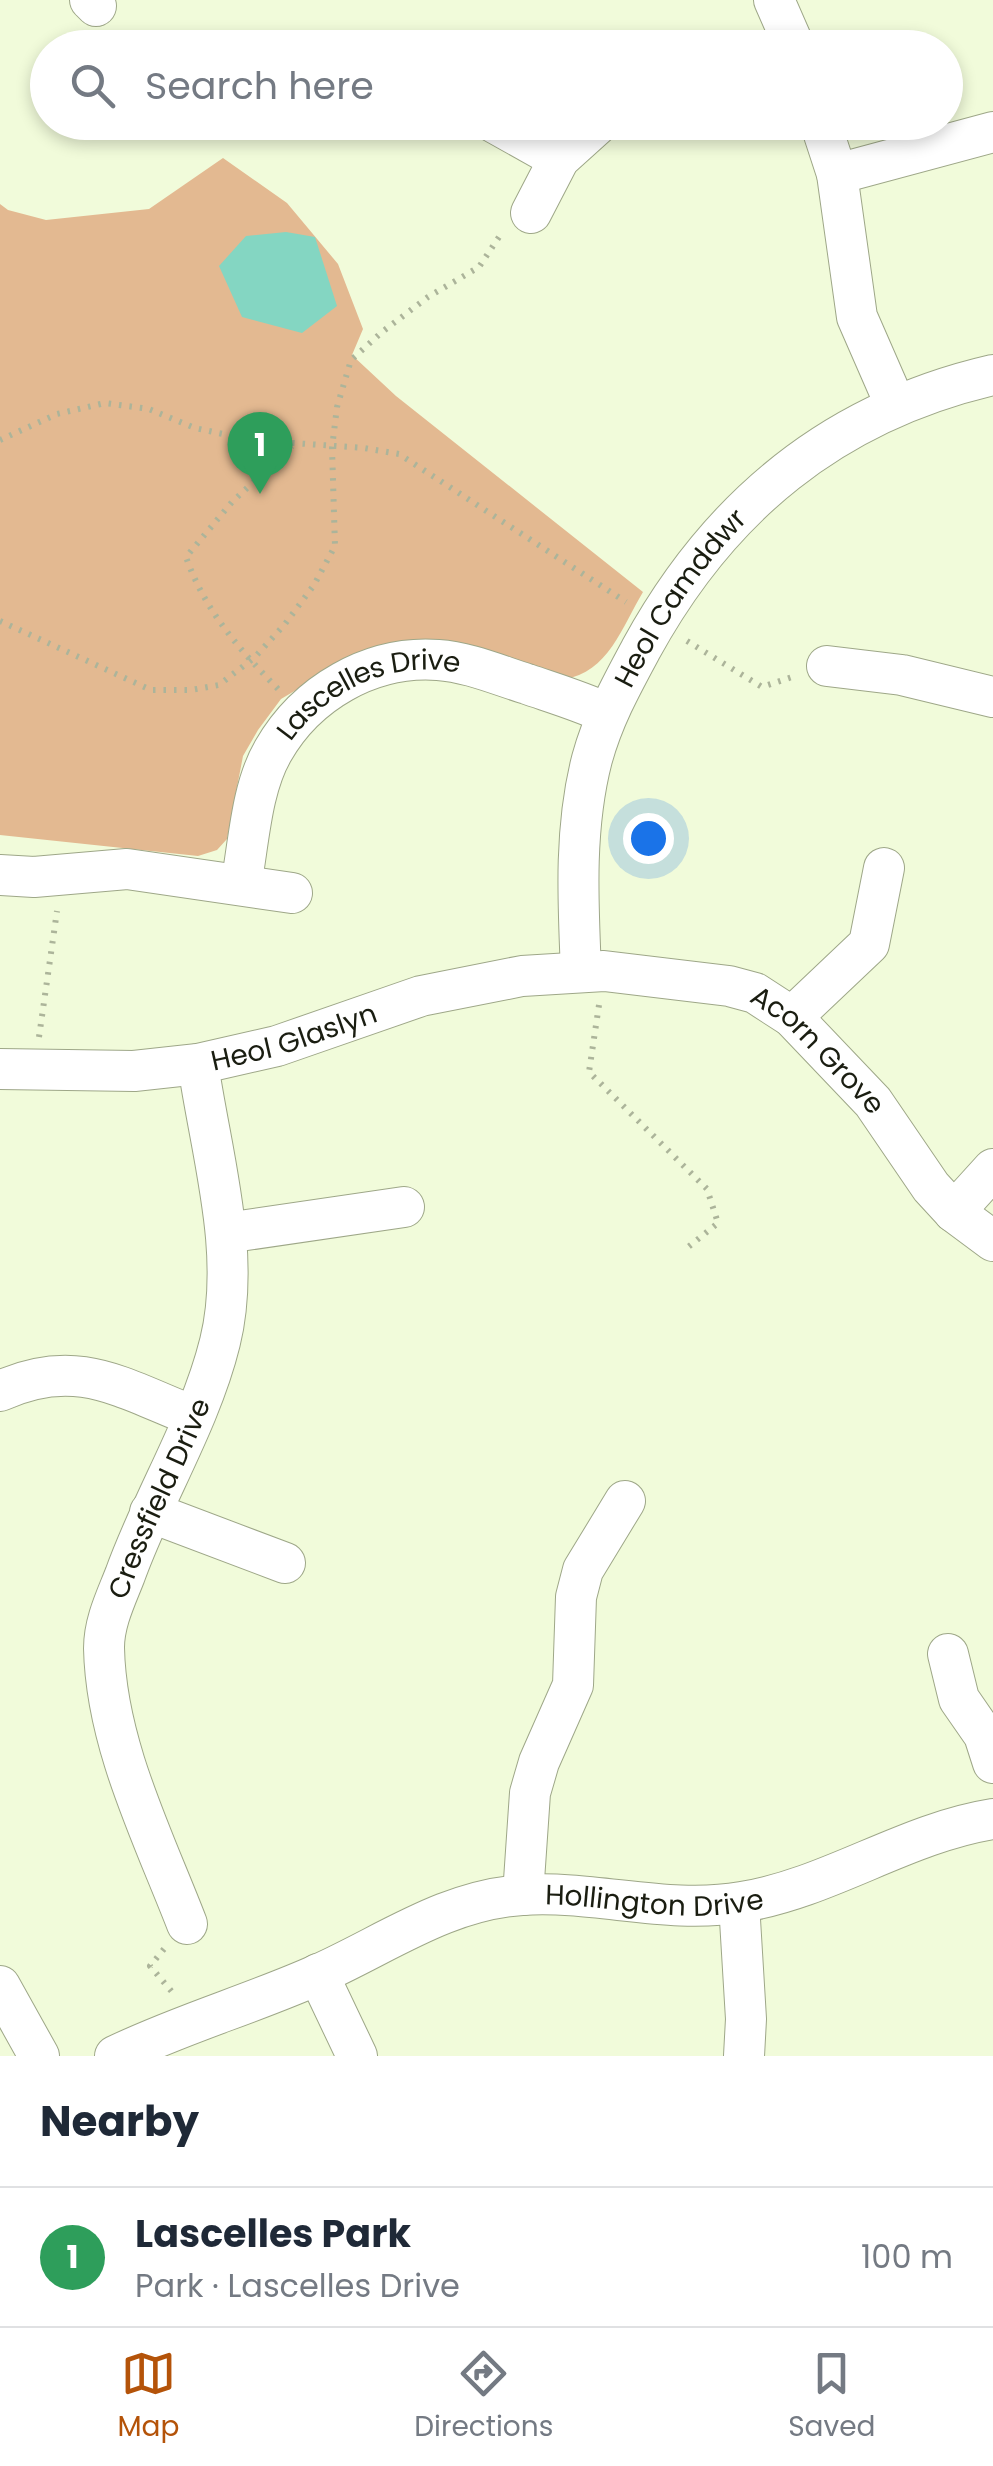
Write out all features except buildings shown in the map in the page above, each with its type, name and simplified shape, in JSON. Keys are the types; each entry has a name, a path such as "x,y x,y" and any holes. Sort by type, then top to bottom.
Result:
{"street":[{"path":"774,0 781,30"},
{"path":"837,174 993,132"},
{"path":"525,140 559,159"},
{"path":"531,212 559,159 580,140"},
{"path":"826,140 837,174 857,316 895,404"},
{"name":"Heol Camddwr","path":"592,971 578,856 590,764 606,713 656,622 702,554 745,506 822,445 895,404 993,374"},
{"name":"Lascelles Drive","path":"241,885 260,782 272,752 301,712 357,674 399,661 439,660 480,668 606,713"},
{"path":"828,666 902,674 993,697"},
{"path":"792,1017 869,944 884,868"},
{"path":"0,875 140,870 292,893"},
{"name":"Acorn Grove","path":"592,971 729,986 755,993 792,1017 873,1102 914,1164 954,1212 993,1241"},
{"name":"Heol Glaslyn","path":"17,1070 134,1071 198,1064 277,1046 386,1006 472,984 592,971"},
{"name":"Cressfield Drive","path":"186,1924 122,1755 104,1647 107,1623 150,1512 194,1416 220,1343 228,1301 226,1233 198,1064"},
{"path":"954,1212 993,1169"},
{"path":"226,1233 404,1208"},
{"path":"0,1391 50,1374 80,1375 112,1383 194,1416"},
{"path":"522,1895 530,1793 538,1762 573,1686 576,1596 584,1570 625,1500"},
{"path":"150,1512 286,1563"},
{"path":"948,1654 959,1699 984,1736 993,1764"},
{"name":"Hollington Drive","path":"114,2056 318,1974 395,1933 465,1905 522,1895 699,1907 739,1903 778,1895 917,1840 993,1819"},
{"path":"739,1903 746,2020 744,2056"},
{"path":"318,1974 357,2056"},
{"path":"0,1986 39,2056"}],"path":[{"path":"0,621 151,690 219,685 250,661 285,624 314,585 334,546 332,448 337,407 351,360 428,297 479,267 512,216 531,212"},
{"path":"0,440 57,414 105,403 149,408 194,428 293,445 364,448 399,454 656,622 762,686 828,666"},
{"path":"293,445 232,502 186,557 198,592 250,661 301,712"},
{"path":"17,1070 62,875"},
{"path":"592,971 589,1072 707,1188 718,1223 687,1248"},
{"path":"186,1924 150,1966 196,2020"}],"shaded area":[{"path":"223,158 287,203 338,264 363,329 352,355 396,396 643,592 603,658 579,675 564,679 313,680 281,699 243,756 227,839 217,850 198,856 0,835 0,204 8,210 46,220 149,209"}],"water":[{"path":"286,232 315,237 337,306 302,333 242,317 219,266 246,236"}],"place":[{"name":"Lascelles Park","path":"260,494"}]}
